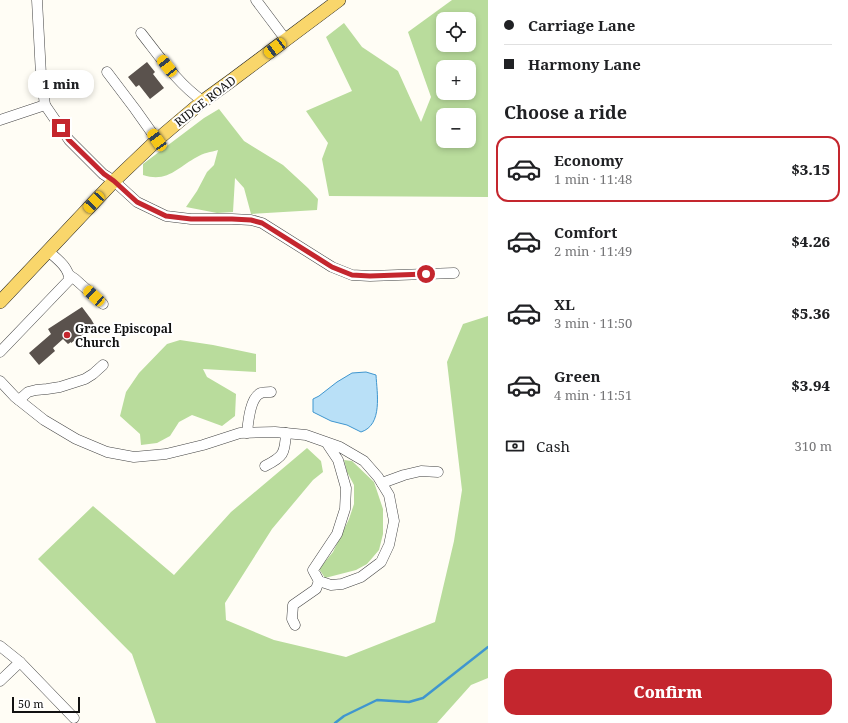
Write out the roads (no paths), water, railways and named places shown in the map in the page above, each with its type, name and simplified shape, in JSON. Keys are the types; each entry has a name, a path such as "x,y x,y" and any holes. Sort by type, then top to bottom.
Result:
{"main road":[{"name":"RIDGE ROAD","path":"0,302 114,181 157,140 203,101 339,0"}],"street":[{"path":"37,0 41,75 45,105 69,140 104,174 137,202 166,216 191,219 251,220 262,223 332,267 352,275 370,276 454,273"},
{"path":"256,0 286,40"},
{"path":"141,33 176,77 194,95 203,101"},
{"path":"107,72 157,140"},
{"path":"0,120 45,105"},
{"path":"48,251 60,262 69,276 75,279 103,304"},
{"path":"0,352 69,280 69,276"},
{"path":"19,400 28,392 60,387 85,379 103,365"},
{"path":"0,381 19,400 44,420 76,439 107,452 134,457 166,454 203,445 240,433 275,432 306,435 326,442 340,447 364,461 378,477 389,495 394,521 389,545 381,562 361,578 342,584 331,585 319,581 313,570 337,534 345,509 346,488 338,460 326,442"},
{"path":"247,433 251,407 255,398 261,392 271,392"},
{"path":"264,466 276,460 282,454 285,446 286,433"},
{"path":"382,483 421,471 438,472"},
{"path":"295,625 292,619 293,605 316,589 319,581"},
{"path":"0,646 20,662 74,718"},
{"path":"0,681 20,662"}],"water":[{"path":"366,372 376,375 377,399 376,416 373,423 368,428 361,432 347,425 331,421 313,412 313,399 352,373"}],"waterway":[{"path":"335,723 344,716 377,700 409,702 423,698 488,647"}],"place":[{"name":"Grace Episcopal Church","path":"67,335"}]}
